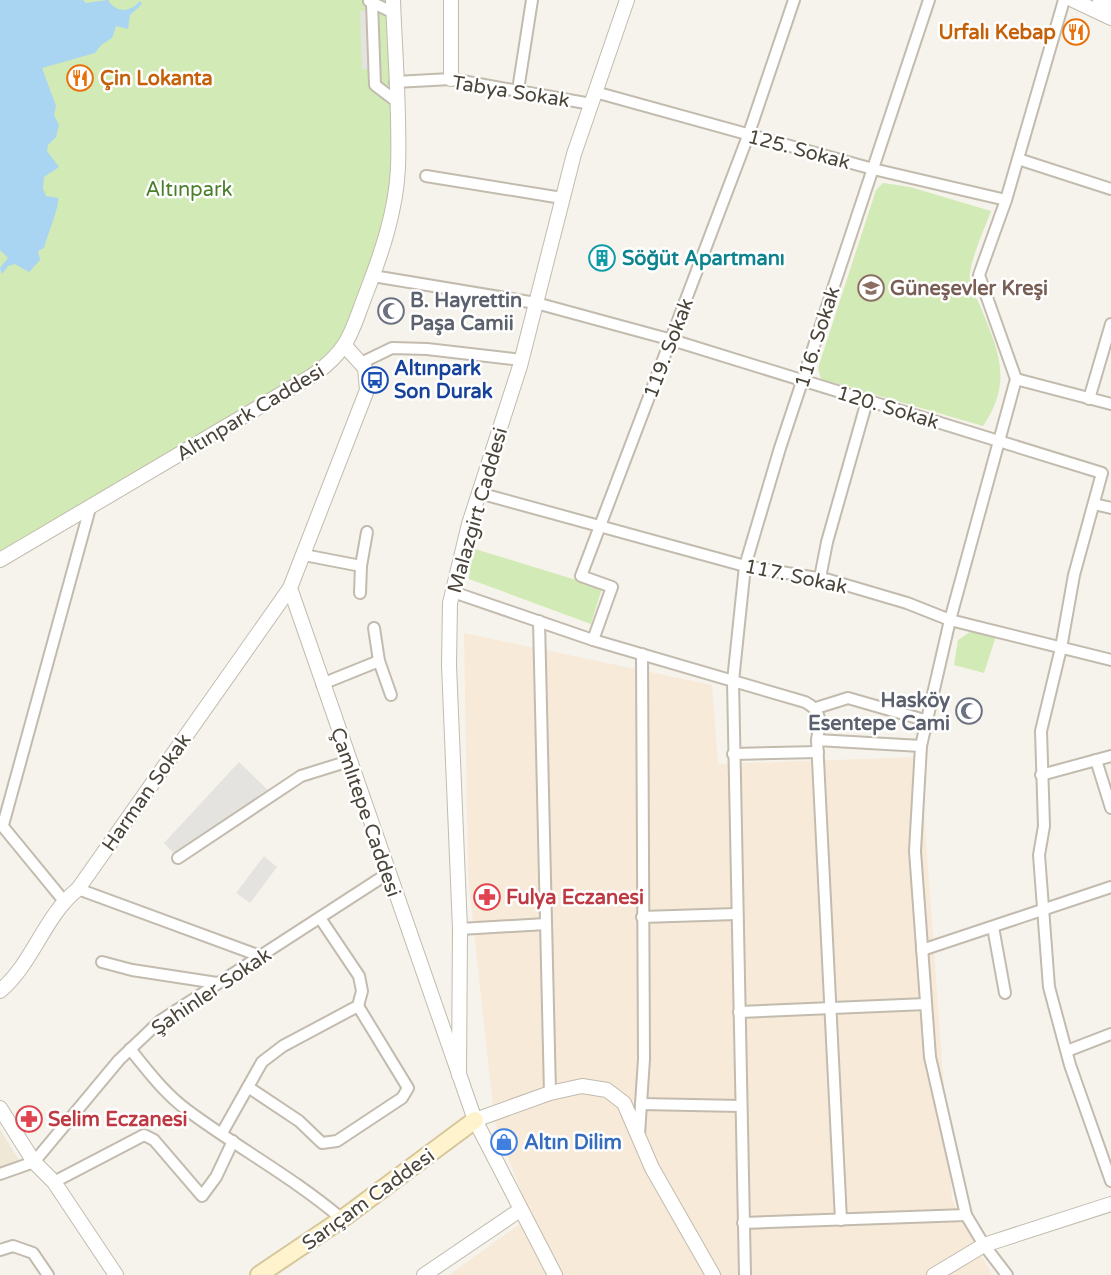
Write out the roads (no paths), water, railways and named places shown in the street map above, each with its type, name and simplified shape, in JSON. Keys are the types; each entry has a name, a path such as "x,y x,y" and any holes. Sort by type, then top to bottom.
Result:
{"main road":[{"name":"Sarıçam Caddesi","path":"259,1275 342,1220 476,1120"}],"street":[{"path":"451,0 451,79"},
{"path":"518,90 532,0"},
{"name":"Malazgirt Caddesi","path":"459,1075 460,929 449,665 453,592 479,493 522,360 562,198 627,0"},
{"name":"119. Sokak","path":"593,640 612,587 581,576 598,525 672,340 748,136 794,0"},
{"name":"116. Sokak","path":"744,1275 733,681 746,566 802,380 929,0"},
{"path":"1007,1275 984,1245 966,1215 930,1057 915,851 921,746 950,620 997,441 1016,379 979,275 1006,200 1064,0"},
{"path":"1073,0 1111,18"},
{"path":"1100,0 1111,4"},
{"path":"394,6 370,2 375,85 396,101"},
{"name":"Altınpark Caddesi","path":"0,560 315,374 335,359 345,346 373,276 390,221 398,170 394,6"},
{"name":"Tabya Sokak","path":"395,82 451,79 518,90 593,98"},
{"name":"125. Sokak","path":"593,98 1006,200"},
{"path":"1017,159 1111,189"},
{"path":"426,176 562,198"},
{"name":"120. Sokak","path":"373,276 536,303 672,340 1102,473 1094,504"},
{"path":"1089,399 1111,324"},
{"path":"290,588 367,390 365,368 345,346"},
{"path":"361,363 392,348 427,349 522,360"},
{"path":"1016,379 1111,404"},
{"path":"820,578 827,542 867,401"},
{"name":"117. Sokak","path":"479,493 746,566 820,578 907,603 950,620 1111,660"},
{"path":"1111,508 1094,504 1074,575 1061,648 1041,731 1044,826 1039,855 1049,987 1066,1051 1111,1181"},
{"path":"64,901 2,824 90,508"},
{"path":"360,593 361,566 367,532"},
{"path":"304,555 361,566"},
{"name":"Çamlıtepe Caddesi","path":"290,588 387,874 476,1120 555,1275"},
{"name":"Harman Sokak","path":"0,991 17,976 64,901 78,889 290,588"},
{"path":"453,592 593,640 816,708 848,698 928,721"},
{"path":"539,621 550,1093"},
{"path":"375,628 379,661 391,694"},
{"path":"639,1137 644,1059 642,654"},
{"path":"322,684 379,661"},
{"path":"816,708 821,717 817,740 841,1220"},
{"path":"817,740 921,746"},
{"path":"733,754 818,752"},
{"path":"1041,775 1111,756"},
{"path":"1095,760 1111,808"},
{"path":"178,858 301,776 349,761"},
{"name":"Şahinler Sokak","path":"34,1162 130,1049 160,1021 387,874"},
{"path":"922,950 1043,912 1111,887"},
{"path":"78,889 261,956"},
{"path":"642,917 736,914"},
{"path":"248,1087 299,1120 322,1143 337,1141 402,1098 408,1088 358,1006 362,991 359,976 320,918"},
{"path":"460,929 546,924"},
{"path":"993,927 1005,993"},
{"path":"102,962 132,970 217,983"},
{"path":"739,1012 926,1004"},
{"path":"222,1133 262,1062 276,1051 358,1006"},
{"path":"1066,1051 1111,1034"},
{"path":"130,1049 159,1085 186,1110 316,1197 342,1220"},
{"path":"476,1120 550,1093 582,1086 607,1090 624,1102 682,1224 713,1275"},
{"path":"641,1104 741,1106"},
{"path":"0,1108 34,1162 54,1182 116,1275"},
{"path":"54,1182 144,1135 154,1140 202,1196 216,1177 233,1140"},
{"path":"0,1174 34,1162"},
{"path":"934,1275 984,1245 1111,1203"},
{"path":"424,1275 520,1210"},
{"path":"743,1223 966,1215"},
{"path":"0,1250 13,1246 33,1253 48,1275"}],"water":[{"path":"0,0 83,0 86,3 108,0 115,7 123,10 132,8 140,1 142,4 130,15 128,29 116,26 112,38 101,45 95,53 42,68 56,106 54,115 59,125 56,137 48,145 47,151 59,167 44,177 43,189 46,196 58,198 58,202 44,248 38,251 40,260 29,272 15,264 8,266 2,274 0,268 8,258 0,250"}],"place":[{"name":"Urfalı Kebap","path":"1076,32"},
{"name":"Çin Lokanta","path":"80,78"},
{"name":"Söğüt Apartmanı","path":"602,258"},
{"name":"Güneşevler Kreşi","path":"871,288"},
{"name":"B. Hayrettin Paşa Camii","path":"391,311"},
{"name":"Altınpark Son Durak","path":"375,380"},
{"name":"Hasköy Esentepe Cami","path":"969,711"},
{"name":"Fulya Eczanesi","path":"487,897"},
{"name":"Selim Eczanesi","path":"29,1119"},
{"name":"Altın Dilim","path":"504,1142"}],"park label":[{"name":"Altınpark","path":"189,189"}]}
